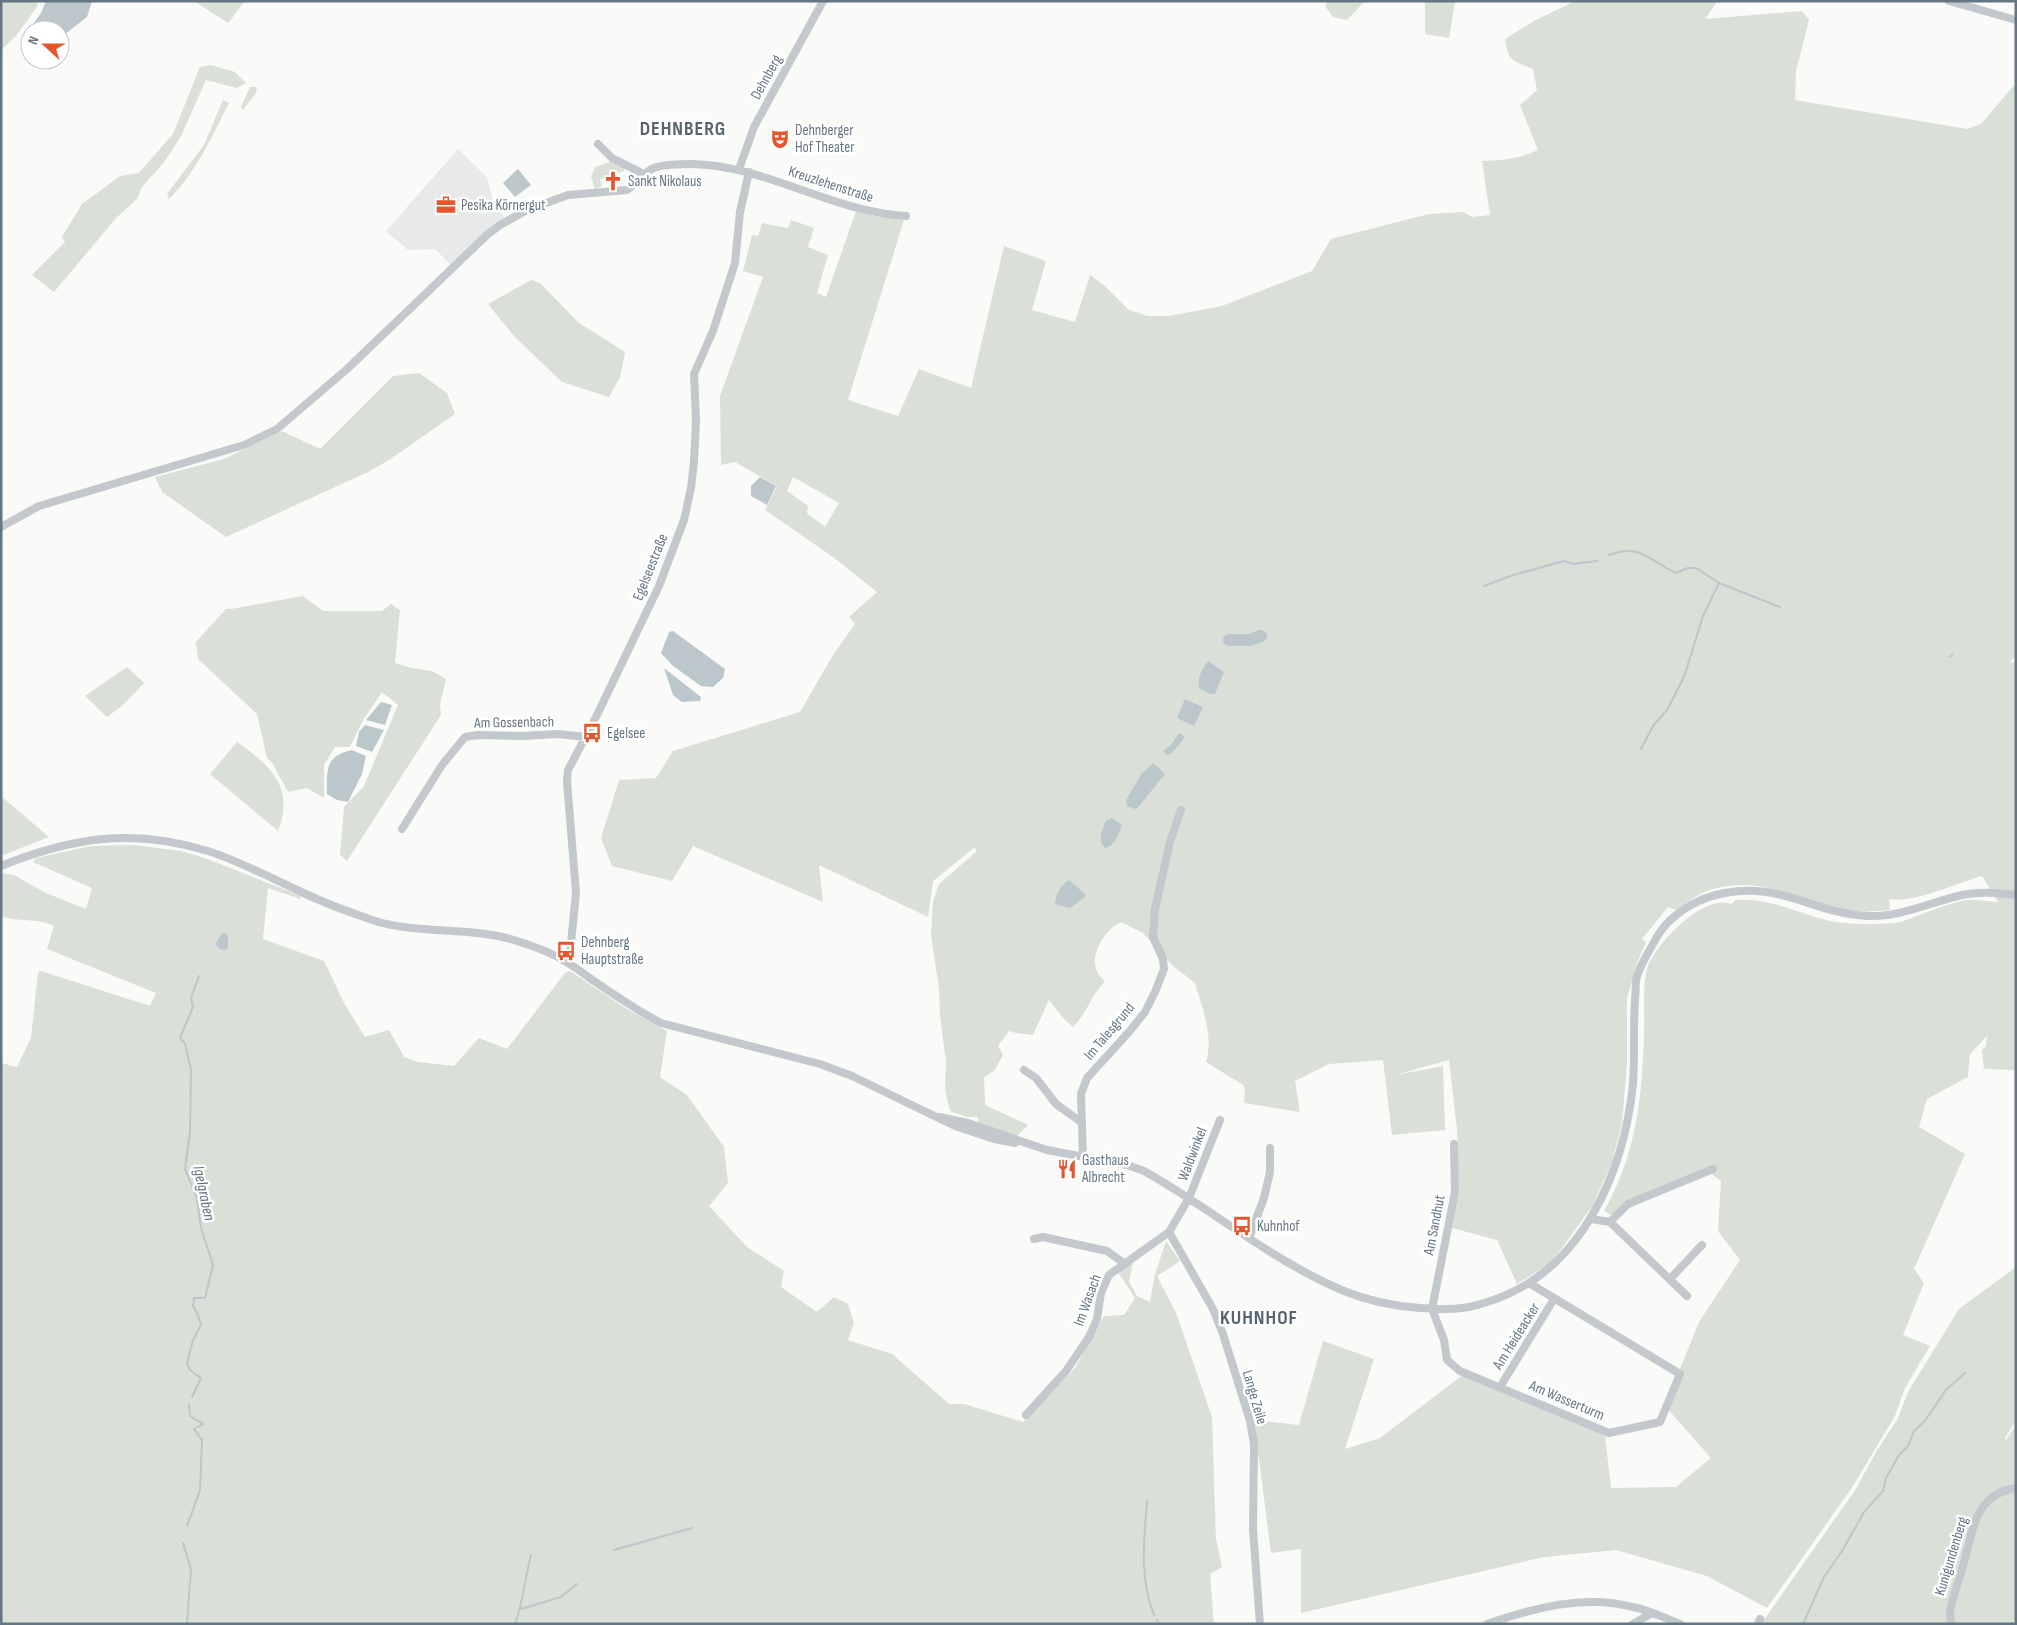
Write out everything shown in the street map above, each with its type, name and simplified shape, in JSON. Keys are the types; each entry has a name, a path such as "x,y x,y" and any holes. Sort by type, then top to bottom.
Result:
{"street":[{"name":"Dehnberg","path":"738,169 754,127 823,1"},
{"path":"1949,1 2016,20"},
{"path":"598,144 612,158 644,174"},
{"path":"1,527 39,506 244,445 277,429 346,370 488,234 515,216 568,195 626,190 633,186 644,174 656,167 676,164 708,164 749,172"},
{"name":"Kreuzlehenstraße","path":"749,172 874,212 906,216"},
{"name":"Egelseestraße","path":"569,963 576,893 567,781 568,770 586,737 659,586 684,520 694,462 696,420 694,374 713,331 735,262 740,212 749,172"},
{"name":"Am Gossenbach","path":"402,830 442,765 465,737 478,734 522,736 558,734 586,737"},
{"name":"Im Talesgrund","path":"1083,1156 1081,1094 1087,1078 1145,1012 1164,969 1163,959 1153,937 1155,909 1170,842 1181,810"},
{"path":"1,866 32,854 93,839 128,838 174,842 209,852 258,871 310,897 381,923 488,934 516,941 569,963 638,1011 662,1023 820,1064 852,1076 979,1134 1126,1164 1144,1171 1189,1198 1278,1258 1348,1292 1400,1307 1432,1309 1464,1308 1486,1303 1510,1294 1553,1266 1572,1246 1591,1218 1617,1162 1627,1122 1633,1082 1636,978 1656,937 1673,917 1693,904 1714,894 1742,890 1781,895 1832,912 1871,916 1902,912 1964,895 1990,892 2016,895"},
{"path":"1024,1070 1036,1078 1056,1104 1081,1122"},
{"path":"939,1117 981,1128 1031,1146"},
{"name":"Waldwinkel","path":"1189,1198 1220,1120"},
{"name":"Am Sandhut","path":"1432,1309 1455,1192 1454,1144"},
{"path":"1249,1238 1264,1198 1270,1172 1270,1148"},
{"path":"1610,1222 1628,1204 1713,1169"},
{"path":"1168,1232 1189,1198"},
{"path":"1591,1218 1610,1222 1687,1296"},
{"name":"Im Wasach","path":"1026,1415 1066,1371 1089,1337 1097,1319 1101,1293 1109,1275 1168,1232"},
{"name":"Lange Zeile","path":"1168,1232 1213,1309 1223,1334 1250,1421 1254,1444 1253,1529 1260,1624"},
{"path":"1034,1239 1042,1237 1107,1251 1125,1264"},
{"path":"1670,1279 1702,1246"},
{"name":"Am Wasserturm","path":"1432,1309 1444,1340 1447,1360 1460,1371 1609,1433 1660,1422 1680,1374 1529,1283"},
{"name":"Am Heideacker","path":"1500,1387 1554,1299"},
{"name":"Kunigundenberg","path":"1951,1624 1950,1612 1974,1522 1982,1507 1997,1494 2016,1488"},
{"path":"1487,1624 1514,1614 1552,1605 1579,1602 1607,1602 1634,1607 1680,1624"},
{"path":"1633,1624 1652,1613"}],"shaded area":[{"path":"1,1 38,1 37,7 28,20 20,20 20,30 16,36 1,50"},
{"path":"46,1 92,1 87,17 70,30 70,20 36,20"},
{"path":"194,1 245,1 228,23"},
{"path":"1328,1 1365,1 1347,20 1333,17 1325,6"},
{"path":"1425,1 1455,1 1449,38 1425,34"},
{"path":"1575,1 1717,2 1705,19 1802,11 1809,20 1796,71 1795,100 1967,129 1981,124 2016,83 2016,656 2009,662 2016,663 2016,1070 1984,1069 1982,1050 1986,1046 1987,1036 1970,1054 1968,1077 1927,1099 1919,1127 1965,1154 1914,1269 1924,1283 1903,1335 1930,1346 1905,1388 1895,1416 1853,1486 1767,1608 1707,1576 1616,1550 1544,1557 1301,1613 1301,1549 1271,1553 1254,1420 1299,1425 1323,1341 1374,1359 1345,1449 1380,1438 1464,1374 1605,1435 1611,1488 1676,1487 1711,1458 1665,1406 1699,1322 1740,1260 1718,1231 1721,1181 1710,1173 1627,1203 1614,1217 1604,1211 1623,1169 1630,1147 1639,1104 1644,1035 1644,990 1648,966 1653,956 1671,933 1695,913 1708,906 1720,903 1731,904 1736,900 1761,901 1830,921 1857,924 1891,923 1900,922 1967,900 1998,902 1982,876 1922,896 1898,900 1889,899 1890,910 1884,911 1840,909 1763,887 1747,885 1713,889 1698,895 1676,910 1668,907 1642,939 1646,943 1638,960 1627,998 1627,1064 1622,1123 1612,1162 1593,1205 1562,1248 1549,1264 1517,1284 1497,1240 1452,1228 1459,1191 1457,1130 1449,1060 1395,1075 1443,1066 1445,1130 1392,1135 1383,1060 1329,1064 1295,1081 1300,1112 1244,1103 1245,1090 1243,1085 1206,1062 1209,1042 1208,1032 1195,983 1173,966 1143,933 1121,922 1107,933 1097,949 1095,966 1105,981 1073,1027 1049,1000 1033,1035 1009,1031 998,1046 1003,1055 994,1071 984,1077 985,1105 1028,1125 1016,1137 978,1123 978,1117 966,1117 950,1111 945,1090 946,1061 940,1016 939,989 931,935 933,902 939,884 976,852 975,847 933,881 928,917 819,865 823,902 693,846 672,881 612,866 601,838 619,780 656,778 673,751 800,712 833,655 855,624 849,617 877,592 833,557 765,510 777,486 735,462 721,465 720,396 763,277 743,271 752,235 758,236 762,223 788,228 791,220 814,228 808,247 828,255 817,293 826,297 856,211 874,216 904,220 848,400 898,416 919,369 971,388 1004,246 1046,261 1032,310 1075,322 1090,275 1105,286 1129,310 1148,316 1169,316 1222,306 1312,271 1331,239 1429,214 1463,212 1472,217 1490,215 1482,161 1510,159 1538,150 1520,105 1537,90 1533,69 1520,64 1510,57 1505,39 1532,22","holes":["793,477 839,503 825,527 807,513 808,506 787,491"]},
{"path":"211,65 235,72 246,83 237,88 206,80 181,136 165,161 142,187 137,199 116,218 54,292 32,275 65,242 62,237 82,204 120,176 139,173 173,134 200,67"},
{"path":"250,87 257,87 256,93 243,110 241,107"},
{"path":"223,100 229,103 210,141 187,178 169,199 167,194 204,145"},
{"path":"458,149 487,177 493,201 506,220 452,266 435,249 408,250 386,231"},
{"path":"612,161 625,167 624,171 600,179 602,186 595,189 591,176 595,167"},
{"path":"518,169 531,185 515,197 503,183"},
{"path":"531,280 540,283 579,323 625,352 620,377 609,397 562,382 515,337 488,304"},
{"path":"419,373 447,393 455,414 389,460 368,472 226,537 162,492 155,477 224,459 282,431 320,449 393,376"},
{"path":"760,477 776,486 767,505 751,496 751,486"},
{"path":"303,596 323,611 382,611 391,604 400,610 395,663 432,671 446,679 440,705 441,715 347,861 340,855 344,807 364,786 398,705 382,692 363,720 350,747 335,747 324,765 324,798 307,788 288,792 273,764 267,758 257,714 198,659 196,642 226,609"},
{"path":"673,631 725,669 723,678 713,687 701,686 673,666 661,653 669,632"},
{"path":"1208,661 1224,672 1215,694 1210,694 1199,688 1200,674"},
{"path":"127,667 144,683 123,705 107,717 85,696"},
{"path":"664,668 701,697 700,701 682,702 673,695"},
{"path":"1185,699 1203,707 1194,726 1177,718"},
{"path":"381,702 392,705 385,725 366,720"},
{"path":"365,725 384,730 372,752 356,746 359,732"},
{"path":"1179,733 1185,737 1173,752 1168,755 1163,751 1171,745"},
{"path":"237,742 260,759 276,779 281,790 283,802 278,831 210,774"},
{"path":"352,750 366,756 362,774 348,802 337,800 327,794 329,765 337,756"},
{"path":"1153,763 1165,774 1139,806 1135,809 1127,806 1126,800 1142,773"},
{"path":"1,796 49,837 1,856"},
{"path":"1112,818 1122,825 1114,842 1105,848 1101,842 1101,835 1106,821"},
{"path":"133,845 181,851 205,858 301,896 300,899 268,888 263,939 324,961 344,1003 365,1037 389,1030 404,1057 418,1062 454,1066 479,1038 507,1049 565,973 570,971 627,1009 667,1031 660,1077 687,1095 724,1147 728,1183 709,1206 747,1247 784,1271 781,1287 817,1312 834,1297 848,1304 854,1323 848,1340 892,1354 949,1404 964,1404 1023,1422 1075,1368 1104,1316 1124,1315 1135,1298 1118,1272 1133,1262 1129,1282 1137,1296 1150,1302 1155,1274 1166,1241 1180,1261 1157,1276 1176,1313 1212,1417 1216,1539 1222,1567 1210,1574 1214,1624 1,1624 1,1063 17,1067 31,1038 38,973 41,971 150,1006 156,993 47,949 54,926 47,923 1,916 1,873 14,875 46,893 86,909 92,888 33,862 36,858 91,846","holes":["222,933 228,936 228,947 215,945"]},
{"path":"1069,880 1085,894 1085,897 1070,908 1055,904 1059,890"},
{"path":"222,933 228,936 228,947 226,950 220,949 215,944"},
{"path":"2016,1267 2016,1421 2005,1438 2006,1440 2016,1425 2016,1486 1982,1504 1950,1599 1948,1624 1761,1624 1856,1489 1876,1452 1897,1420 1908,1392 1959,1309"},
{"path":"2016,1491 2016,1624 1954,1624 1952,1613 1955,1600 1980,1516 1994,1499"}],"waterway":[{"path":"1609,555 1620,552 1638,552 1676,573 1688,568 1696,568 1719,583 1780,607"},
{"path":"1484,586 1510,576 1564,561 1573,564 1597,561"},
{"path":"1641,749 1653,726 1667,710 1684,677 1703,616 1719,583"},
{"path":"1229,640 1250,640 1261,636"},
{"name":"Igelgraben","path":"192,1397 201,1378 190,1370 187,1363 193,1340 201,1325 193,1306 194,1298 205,1298 213,1265 201,1228 197,1198 185,1169 190,1132 191,1070 185,1044 180,1038 193,1007 191,998 199,976"},
{"path":"1803,1624 1824,1577 1842,1551 1864,1512 1883,1491 1886,1478 1899,1455 1908,1446 1914,1431 1924,1422 1946,1390 1965,1373"},
{"name":"Igelgraben","path":"187,1526 200,1490 202,1440 194,1429 203,1424 190,1416 189,1404"},
{"path":"1147,1501 1144,1573 1149,1601 1154,1615"},
{"path":"614,1550 692,1528"},
{"name":"Igelgraben","path":"183,1543 191,1569 187,1624"},
{"path":"515,1624 531,1555"},
{"path":"521,1609 561,1597 577,1584"},
{"path":"1157,1620 1158,1624"}],"place":[{"name":"Dehnberger Hof Theater","path":"780,139"},
{"name":"Sankt Nikolaus","path":"613,181"},
{"name":"Pesika Körnergut","path":"446,205"},
{"name":"Egelsee","path":"592,733"},
{"name":"Dehnberg Hauptstraße","path":"566,951"},
{"name":"Gasthaus Albrecht","path":"1067,1169"},
{"name":"Kuhnhof","path":"1242,1226"}],"district":[{"name":"DEHNBERG","path":"683,128"},
{"name":"KUHNHOF","path":"1259,1317"}]}
